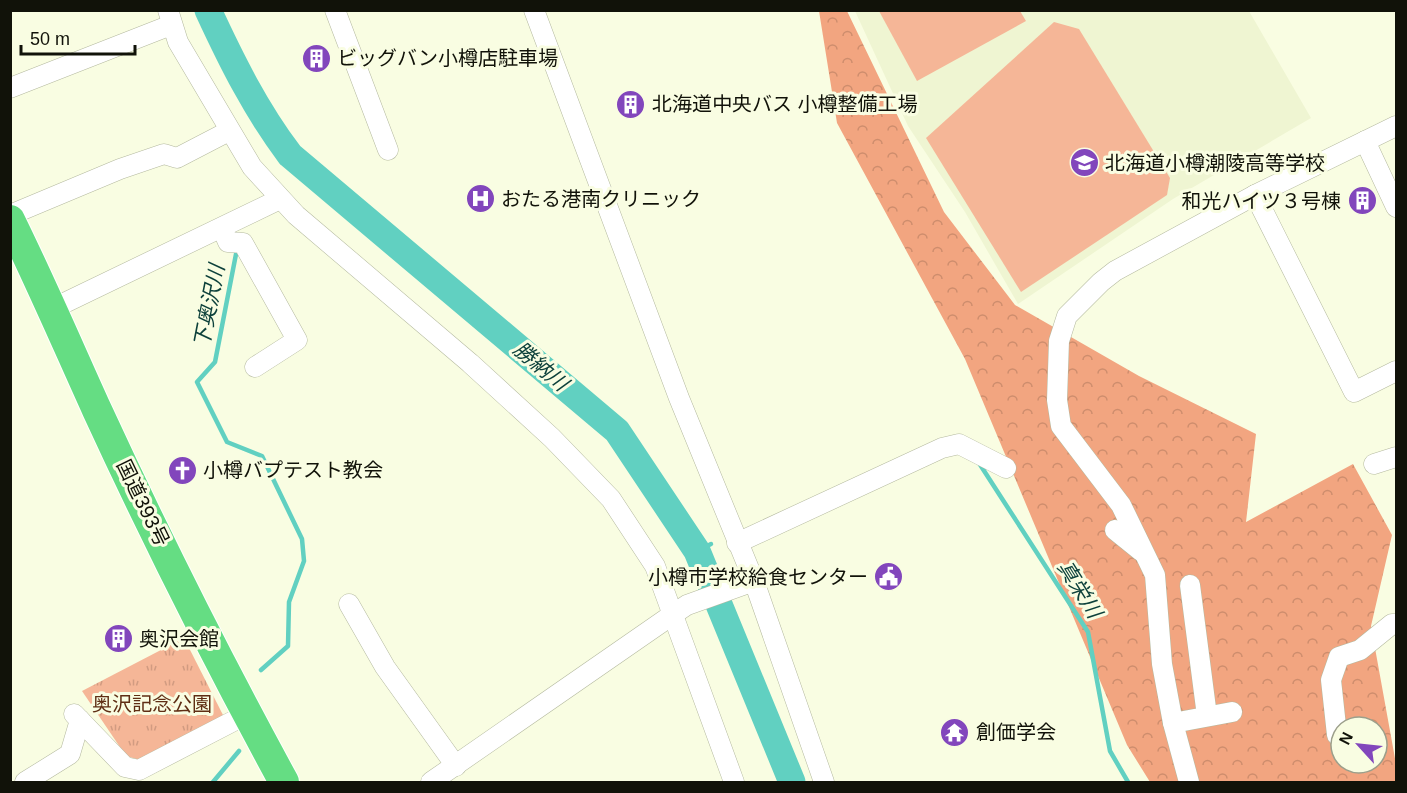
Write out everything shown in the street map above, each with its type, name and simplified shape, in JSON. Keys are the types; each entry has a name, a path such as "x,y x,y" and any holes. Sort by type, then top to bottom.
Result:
{"highway":[{"name":"国道393号","path":"10,220 54,308 97,409 247,714 285,783"}],"street":[{"path":"335,10 388,150"},
{"path":"534,10 675,387 737,543 749,582 824,783"},
{"path":"10,88 169,18 229,131 252,168 280,199 470,363 552,438 611,499 656,566 679,610 734,783"},
{"path":"1189,783 1173,723 1162,664 1155,575 1121,505 1061,426 1056,389 1059,340 1067,316 1101,282 1184,232 1396,126"},
{"path":"10,215 120,169 164,154 177,158 229,131"},
{"path":"1365,141 1396,207"},
{"path":"1255,195 1354,392 1396,371"},
{"path":"54,308 280,199"},
{"path":"222,228 228,242 243,243 297,340 255,367"},
{"path":"737,543 942,448 959,444 1006,468"},
{"path":"1374,464 1396,457"},
{"path":"1115,530 1145,555"},
{"path":"431,783 679,610 749,582"},
{"path":"1190,585 1208,716"},
{"path":"349,604 385,668 456,766"},
{"path":"1335,715 1331,680 1339,657 1360,651 1392,624 1396,624"},
{"path":"1173,723 1232,712"},
{"path":"25,783 70,754 77,717 124,767 139,770 247,714"}],"shaded area":[{"name":"北海道小樽潮陵高等学校","path":"855,11 1249,11 1311,118 1173,199 1018,304 965,212 908,126"}],"green space":[{"path":"819,11 847,11 944,212 1015,305 1139,376 1256,434 1246,522 1353,464 1392,535 1371,626 1387,715 1329,715 1329,775 1389,775 1389,725 1396,764 1396,782 1150,782 1127,745 965,359 837,123"},
{"path":"879,11 1020,11 1026,21 917,81"},
{"path":"1054,22 1079,29 1170,178 1167,195 1021,292 926,138"},
{"name":"奥沢記念公園","path":"184,638 224,717 140,760 126,756 82,691"}],"waterway":[{"name":"勝納川","path":"208,10 245,85 266,121 290,155 617,431 697,551 792,782"},
{"name":"下奥沢川","path":"237,249 215,362 197,382 227,442 262,456 302,539 304,561 289,602 288,646 261,670"},
{"name":"真栄川","path":"979,463 1088,632 1110,751 1128,782"},
{"name":"真栄川","path":"697,551 711,544"},
{"name":"下奥沢川","path":"213,782 239,751"}],"place":[{"name":"ビッグバン小樽店駐車場","path":"316,58"},
{"name":"北海道中央バス 小樽整備工場","path":"631,104"},
{"name":"北海道小樽潮陵高等学校","path":"1084,163"},
{"name":"おたる港南クリニック","path":"480,199"},
{"name":"和光ハイツ３号棟","path":"1362,201"},
{"name":"小樽バプテスト教会","path":"182,470"},
{"name":"小樽市学校給食センター","path":"889,577"},
{"name":"奥沢会館","path":"118,639"},
{"name":"創価学会","path":"955,732"}]}
